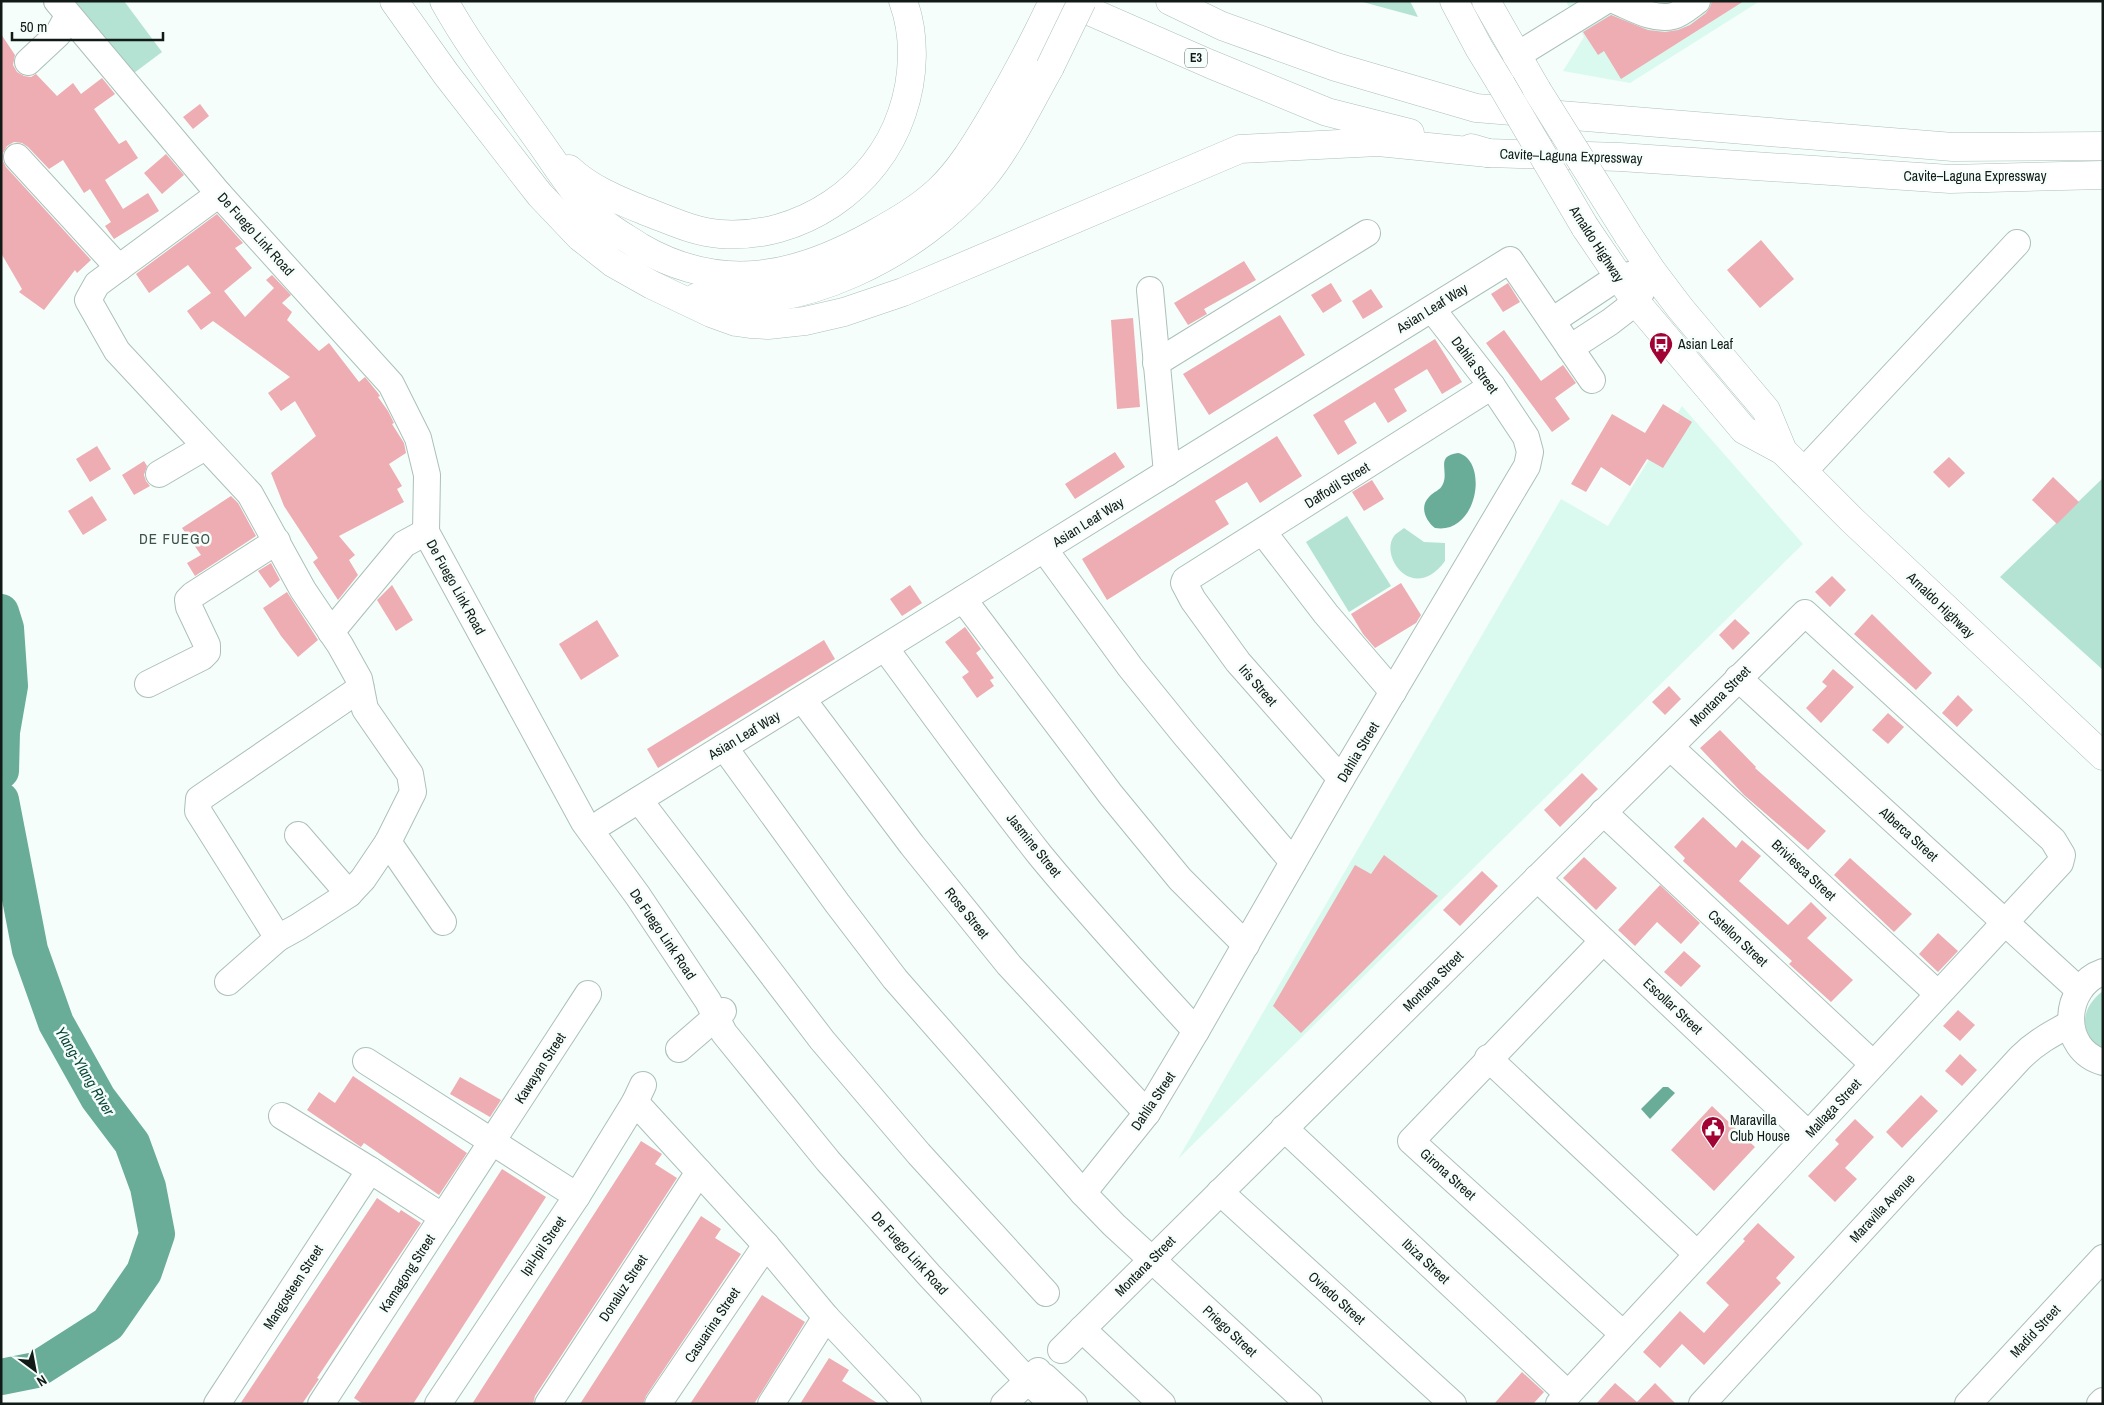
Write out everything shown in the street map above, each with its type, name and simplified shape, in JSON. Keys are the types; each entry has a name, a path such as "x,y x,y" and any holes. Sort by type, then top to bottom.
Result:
{"main road":[{"path":"394,1 446,74 540,195 564,222 613,263 652,285 710,313 736,322 768,324 805,321 851,309 930,281 1240,149 1378,142 1488,153"},
{"path":"444,1 458,28 584,202 604,223 652,253 677,265 705,273 740,276 771,273 803,265 861,241 916,209 938,190 972,148 1082,1"},
{"path":"544,146 574,174 610,197 677,225 698,230 739,234 757,233 790,225 822,210 849,193 874,165 895,133 906,103 911,72 911,35 903,1"},
{"path":"652,285 706,299 758,300 822,285 885,257 936,222 961,201 983,177 1006,143 1038,62 1053,1"},
{"name":"Cavite–Laguna Expressway","path":"1066,1 1210,64 1327,112 1488,153 1620,158 1950,179 2103,175"},
{"path":"1170,1 1222,26 1336,67 1476,108 1953,147 2103,146"},
{"name":"Arnaldo Highway","path":"1454,1 1479,48 1585,227 1618,277 1636,302 1744,430 1783,451 1971,634 2103,756"},
{"name":"Arnaldo Highway","path":"1486,1 1516,56 1628,235 1652,271 1686,315 1766,410 1783,451"}],"street":[{"path":"1516,56 1605,1"},
{"path":"1616,1 1647,14 1659,16 1674,16 1697,1"},
{"path":"28,62 58,34 63,9"},
{"name":"De Fuego Link Road","path":"63,9 219,194 391,384 418,438 427,475 426,532 584,822 638,896 716,1010 837,1152 1033,1376"},
{"path":"17,158 119,268"},
{"path":"219,194 96,284 88,300 117,351 250,494 303,590 359,679 365,709 410,774 413,792 388,842 363,879 349,894 278,938 228,982"},
{"path":"1156,363 1367,234"},
{"path":"1803,472 2018,243"},
{"name":"Asian Leaf Way","path":"603,822 803,700 1510,260 1592,380"},
{"path":"1552,321 1618,277 1652,271"},
{"path":"1570,348 1610,322 1636,302 1652,271"},
{"path":"1150,290 1167,473"},
{"name":"Dahlia Street","path":"1083,1193 1147,1113 1526,466 1530,452 1526,437 1492,386 1432,309"},
{"name":"Daffodil Street","path":"1184,583 1187,577 1263,532 1492,386"},
{"path":"159,474 205,447"},
{"path":"331,632 404,544 426,532"},
{"path":"1263,532 1326,614 1393,692"},
{"path":"148,684 202,657 207,652 188,600 277,542"},
{"path":"1044,549 1130,667 1172,720 1247,810 1294,862"},
{"name":"Iris Street","path":"1184,583 1193,600 1238,662 1341,779"},
{"path":"963,599 1111,795 1180,879 1246,945"},
{"name":"Montana Street","path":"1061,1350 1805,613 2053,840 2062,855"},
{"name":"Jasmine Street","path":"885,648 1040,855 1115,942 1196,1031"},
{"name":"Alberca Street","path":"1738,678 2079,990"},
{"path":"278,938 198,811 199,799 361,688"},
{"name":"Rose Street","path":"803,700 912,845 1009,965 1147,1113"},
{"name":"Priego Street","path":"724,747 837,903 895,979 1083,1193 1114,1225 1309,1404"},
{"name":"Briviesca Street","path":"1670,747 1938,994"},
{"path":"639,800 822,1040 919,1154 1046,1293"},
{"name":"Cstellon Street","path":"1603,812 1873,1064"},
{"path":"298,835 349,894"},
{"path":"388,842 443,922"},
{"name":"Mallaga Street","path":"1564,1399 2054,871 2060,864 2062,855"},
{"name":"Escollar Street","path":"1537,878 1808,1134"},
{"name":"Girona Street","path":"1604,941 1488,1058 1411,1141 1623,1334"},
{"path":"2102,971 2088,980 2079,990 2073,1000 2070,1024 2075,1039 2084,1052 2103,1062"},
{"name":"Kawayan Street","path":"492,1142 588,994"},
{"path":"679,1049 716,1010"},
{"name":"Maravilla Avenue","path":"1702,1404 2031,1046 2070,1024"},
{"path":"1488,1058 1697,1254"},
{"path":"366,1061 577,1196"},
{"name":"Ipil-Ipil Street","path":"438,1404 577,1196 639,1094 699,1172"},
{"path":"282,1116 443,1217"},
{"name":"Ibiza Street","path":"1284,1128 1564,1399"},
{"name":"Kamagong Street","path":"321,1404 492,1142"},
{"name":"Mangosteen Street","path":"217,1404 370,1170"},
{"path":"699,1172 766,1245 893,1398"},
{"name":"Donaluz Street","path":"548,1404 699,1172"},
{"name":"Oviedo Street","path":"1220,1192 1453,1404"},
{"name":"Casuarina Street","path":"658,1404 766,1245"},
{"name":"Madid Street","path":"1968,1404 2103,1258"},
{"path":"771,1404 826,1317"},
{"path":"1082,1329 1162,1404"},
{"path":"1004,1404 1033,1376"},
{"path":"1033,1376 1053,1404"},
{"path":"1033,1376 1074,1404"}],"shaded area":[{"path":"68,1 124,1 162,52 126,79"},
{"path":"1359,1 1410,1 1418,17"},
{"path":"1566,1 1760,1 1630,83 1563,71 1584,37"},
{"path":"1682,406 1803,544 1178,1159 1561,499 1608,526"},
{"path":"1458,453 1468,459 1474,469 1476,482 1474,496 1469,509 1461,520 1450,527 1435,528 1425,514 1424,505 1429,497 1443,484 1445,460 1447,457"},
{"path":"2103,478 2103,670 2000,577"},
{"path":"1347,516 1391,586 1349,612 1306,542"},
{"path":"1404,528 1424,542 1445,543 1445,561 1433,573 1422,578 1411,578 1395,564 1391,555 1391,545 1394,536"},
{"path":"2103,991 2103,1050 2090,1036 2086,1029 2085,1021 2090,1005"},
{"path":"1663,1087 1668,1087 1675,1093 1650,1119 1641,1109"}],"building":[{"path":"1712,1 1744,1 1621,79 1604,51 1598,55 1583,32 1611,15 1648,30 1665,32 1678,30 1690,25 1706,13"},
{"path":"1,34 15,55 13,65 17,72 31,77 36,74 57,96 73,83 81,94 102,78 115,94 94,109 119,144 126,140 138,158 105,180 123,209 148,193 159,211 114,239 105,226 111,222 90,189 84,193 63,160 49,169 22,143 14,142 7,146 3,153 3,161 6,167 91,260 77,273 75,270 44,310 19,292 22,289 1,253"},
{"path":"200,104 209,116 193,129 183,117"},
{"path":"166,154 184,175 162,194 144,173"},
{"path":"217,214 243,243 235,248 252,268 224,291 245,317 274,288 266,280 272,275 291,295 282,303 292,312 287,320 319,351 329,343 359,382 365,377 380,396 378,397 388,411 394,423 392,424 404,443 406,453 389,464 402,486 397,489 404,502 339,536 355,555 349,560 358,575 338,600 313,562 318,558 284,506 271,473 316,436 295,401 281,411 268,393 290,377 213,321 201,330 187,311 211,293 188,265 149,293 136,274"},
{"path":"1761,240 1794,279 1760,308 1727,270"},
{"path":"1244,261 1256,280 1204,309 1207,314 1188,325 1174,303"},
{"path":"1331,283 1342,301 1323,313 1311,295"},
{"path":"1508,283 1520,302 1503,312 1491,294"},
{"path":"1371,289 1383,307 1363,319 1352,301"},
{"path":"1280,315 1305,355 1209,415 1183,374"},
{"path":"1133,318 1140,407 1117,409 1111,320"},
{"path":"1504,330 1541,381 1563,365 1576,383 1555,398 1570,419 1552,432 1486,343"},
{"path":"1435,339 1462,382 1442,394 1427,369 1394,389 1407,411 1388,423 1375,402 1344,421 1357,443 1338,455 1313,415"},
{"path":"1663,404 1692,422 1663,468 1647,459 1630,486 1601,467 1586,492 1571,484 1612,414 1645,433"},
{"path":"1277,436 1302,476 1260,503 1247,482 1215,501 1229,524 1107,600 1082,559"},
{"path":"97,446 111,469 90,482 76,459"},
{"path":"1115,452 1125,467 1075,499 1065,484"},
{"path":"1949,457 1965,473 1949,488 1933,472"},
{"path":"144,461 147,466 144,475 150,486 134,495 122,475"},
{"path":"2053,477 2079,502 2057,524 2032,500"},
{"path":"1372,480 1384,499 1364,511 1352,492"},
{"path":"92,496 107,520 83,535 68,511"},
{"path":"231,496 238,503 256,536 195,576 187,563 201,555 182,528"},
{"path":"271,563 280,580 270,588 258,571"},
{"path":"1832,576 1846,590 1830,607 1815,592"},
{"path":"1401,583 1421,615 1416,623 1375,648 1363,634 1351,614"},
{"path":"392,585 413,620 396,631 377,600"},
{"path":"910,585 922,603 902,616 890,599"},
{"path":"287,592 318,640 298,657 281,636 263,608"},
{"path":"1872,614 1932,673 1916,690 1854,634"},
{"path":"1735,619 1750,633 1733,650 1719,635"},
{"path":"597,620 619,656 581,680 559,644"},
{"path":"965,627 981,649 976,653 994,678 990,680 994,686 977,698 962,677 969,672 945,642"},
{"path":"824,640 835,659 658,768 647,749"},
{"path":"1833,669 1854,687 1821,723 1806,708 1827,686 1822,682"},
{"path":"1669,686 1681,699 1665,715 1652,702"},
{"path":"1958,695 1973,710 1957,727 1942,713"},
{"path":"1888,713 1904,727 1888,744 1872,730"},
{"path":"1720,730 1755,768 1826,831 1808,850 1744,795 1700,748"},
{"path":"1582,773 1598,789 1560,827 1544,810"},
{"path":"1703,817 1736,848 1742,840 1761,856 1739,881 1788,925 1811,902 1827,918 1807,938 1853,980 1831,1002 1789,964 1792,961 1683,861 1685,858 1674,847"},
{"path":"1384,855 1438,896 1301,1033 1273,1006 1355,865 1371,874"},
{"path":"1584,857 1617,888 1596,910 1563,878"},
{"path":"1850,858 1912,914 1894,932 1834,875"},
{"path":"1482,871 1498,886 1460,926 1443,910"},
{"path":"1660,885 1700,923 1681,944 1657,922 1635,946 1618,930"},
{"path":"1938,933 1958,951 1938,972 1919,954"},
{"path":"1684,951 1701,966 1681,987 1664,972"},
{"path":"1958,1010 1975,1025 1960,1041 1943,1026"},
{"path":"1960,1054 1977,1070 1962,1086 1945,1071"},
{"path":"353,1076 467,1153 439,1195 364,1143 361,1147 307,1110 319,1092 335,1103"},
{"path":"460,1077 501,1100 490,1117 450,1094"},
{"path":"1921,1095 1938,1111 1902,1148 1886,1132"},
{"name":"Maravilla Club House","path":"1712,1106 1755,1147 1714,1191 1671,1150"},
{"path":"1855,1119 1874,1137 1845,1168 1857,1179 1835,1202 1808,1176 1839,1144 1835,1140"},
{"path":"641,1141 662,1154 655,1164 677,1178 535,1396 533,1404 472,1404"},
{"path":"502,1169 546,1197 413,1404 363,1404 354,1398"},
{"path":"377,1198 399,1213 401,1210 421,1223 317,1378 319,1379 302,1404 240,1404"},
{"path":"701,1216 721,1229 715,1238 741,1254 646,1396 643,1404 580,1404"},
{"path":"1758,1223 1795,1257 1776,1278 1781,1283 1704,1365 1682,1344 1660,1368 1643,1352 1680,1311 1704,1333 1729,1305 1706,1283 1745,1241 1743,1239"},
{"path":"762,1295 805,1322 754,1404 690,1404"},
{"path":"829,1358 849,1370 842,1381 879,1404 800,1404"},
{"path":"1522,1372 1544,1392 1533,1404 1494,1404"},
{"path":"1615,1383 1637,1402 1655,1383 1676,1404 1596,1404"}],"waterway":[{"name":"Ylang-Ylang River","path":"1,612 6,628 10,686 2,732 1,771"},
{"name":"Ylang-Ylang River","path":"1,800 30,950 56,1023 98,1098 132,1143 148,1187 157,1234 144,1272 108,1324 36,1370 1,1377"}],"place":[{"name":"Asian Leaf","path":"1661,365"},
{"name":"Maravilla Club House","path":"1713,1149"}],"district":[{"name":"DE FUEGO","path":"175,538"}]}
